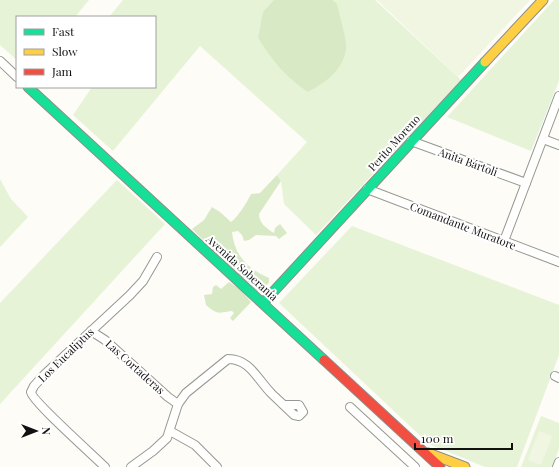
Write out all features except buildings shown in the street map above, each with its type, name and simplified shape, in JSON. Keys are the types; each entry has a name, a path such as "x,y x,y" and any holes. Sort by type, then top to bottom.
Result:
{"street":[{"name":"Perito Moreno","path":"263,303 411,141 543,0"},
{"path":"0,60 16,76"},
{"name":"Avenida Soberanía","path":"29,88 440,467"},
{"path":"504,241 559,96"},
{"path":"543,138 559,145"},
{"name":"Anita Bártoli","path":"411,141 526,183"},
{"name":"Comandante Muratore","path":"368,189 559,262"},
{"name":"Los Eucaliptus","path":"105,467 35,401 31,392 34,386 44,375 143,281 157,257"},
{"name":"Las Cortaderas","path":"91,331 105,340 168,397 178,404"},
{"path":"131,467 160,446 170,431 178,404 186,392 224,361 234,359 248,366 270,392 284,405"},
{"path":"350,408 415,467"},
{"path":"170,431 195,445 217,467"},
{"path":"422,451 465,467"},
{"path":"557,467 559,462"}],"green space":[{"path":"0,0 89,0 76,16 16,16 16,59 0,45"},
{"path":"123,0 375,0 461,80 316,235 284,204 281,181 277,175 307,142 200,46 113,151 73,115 91,88 156,88 156,16 110,16"},
{"path":"274,0 332,0 337,4 346,41 344,57 341,64 332,76 321,85 308,92 293,81 280,68 258,38 263,12"},
{"path":"377,0 530,0 458,77"},
{"path":"554,0 559,0 559,81 531,151 447,117"},
{"path":"277,175 281,181 259,214 259,217 264,225 274,233 275,228 280,224 287,233 279,239 276,236 256,235 249,240 244,241 242,235 238,231 232,232 236,248 243,260 249,266 269,278 269,283 257,291 250,283 238,275 192,229 204,220 212,207 231,222 242,209 251,194 260,193"},
{"path":"0,179 11,199 28,217 0,247"},
{"path":"117,180 165,224 0,404 0,303"},
{"path":"352,226 559,305 559,355 517,467 485,467 429,444 279,303"},
{"path":"229,282 241,290 251,302 233,321 230,318 234,313 232,311 220,313 216,312 206,305 204,295 212,294 213,287 216,285 221,289"},
{"path":"541,416 559,423 559,449 552,467 521,467"},
{"path":"539,431 552,436 541,465 528,460"}],"traffic: fast":[{"path":"263,303 485,62"},
{"path":"29,88 324,360"}],"traffic: slow":[{"path":"485,62 543,0"},
{"path":"428,453 465,467"}],"traffic: jam":[{"path":"324,360 440,467"}]}
